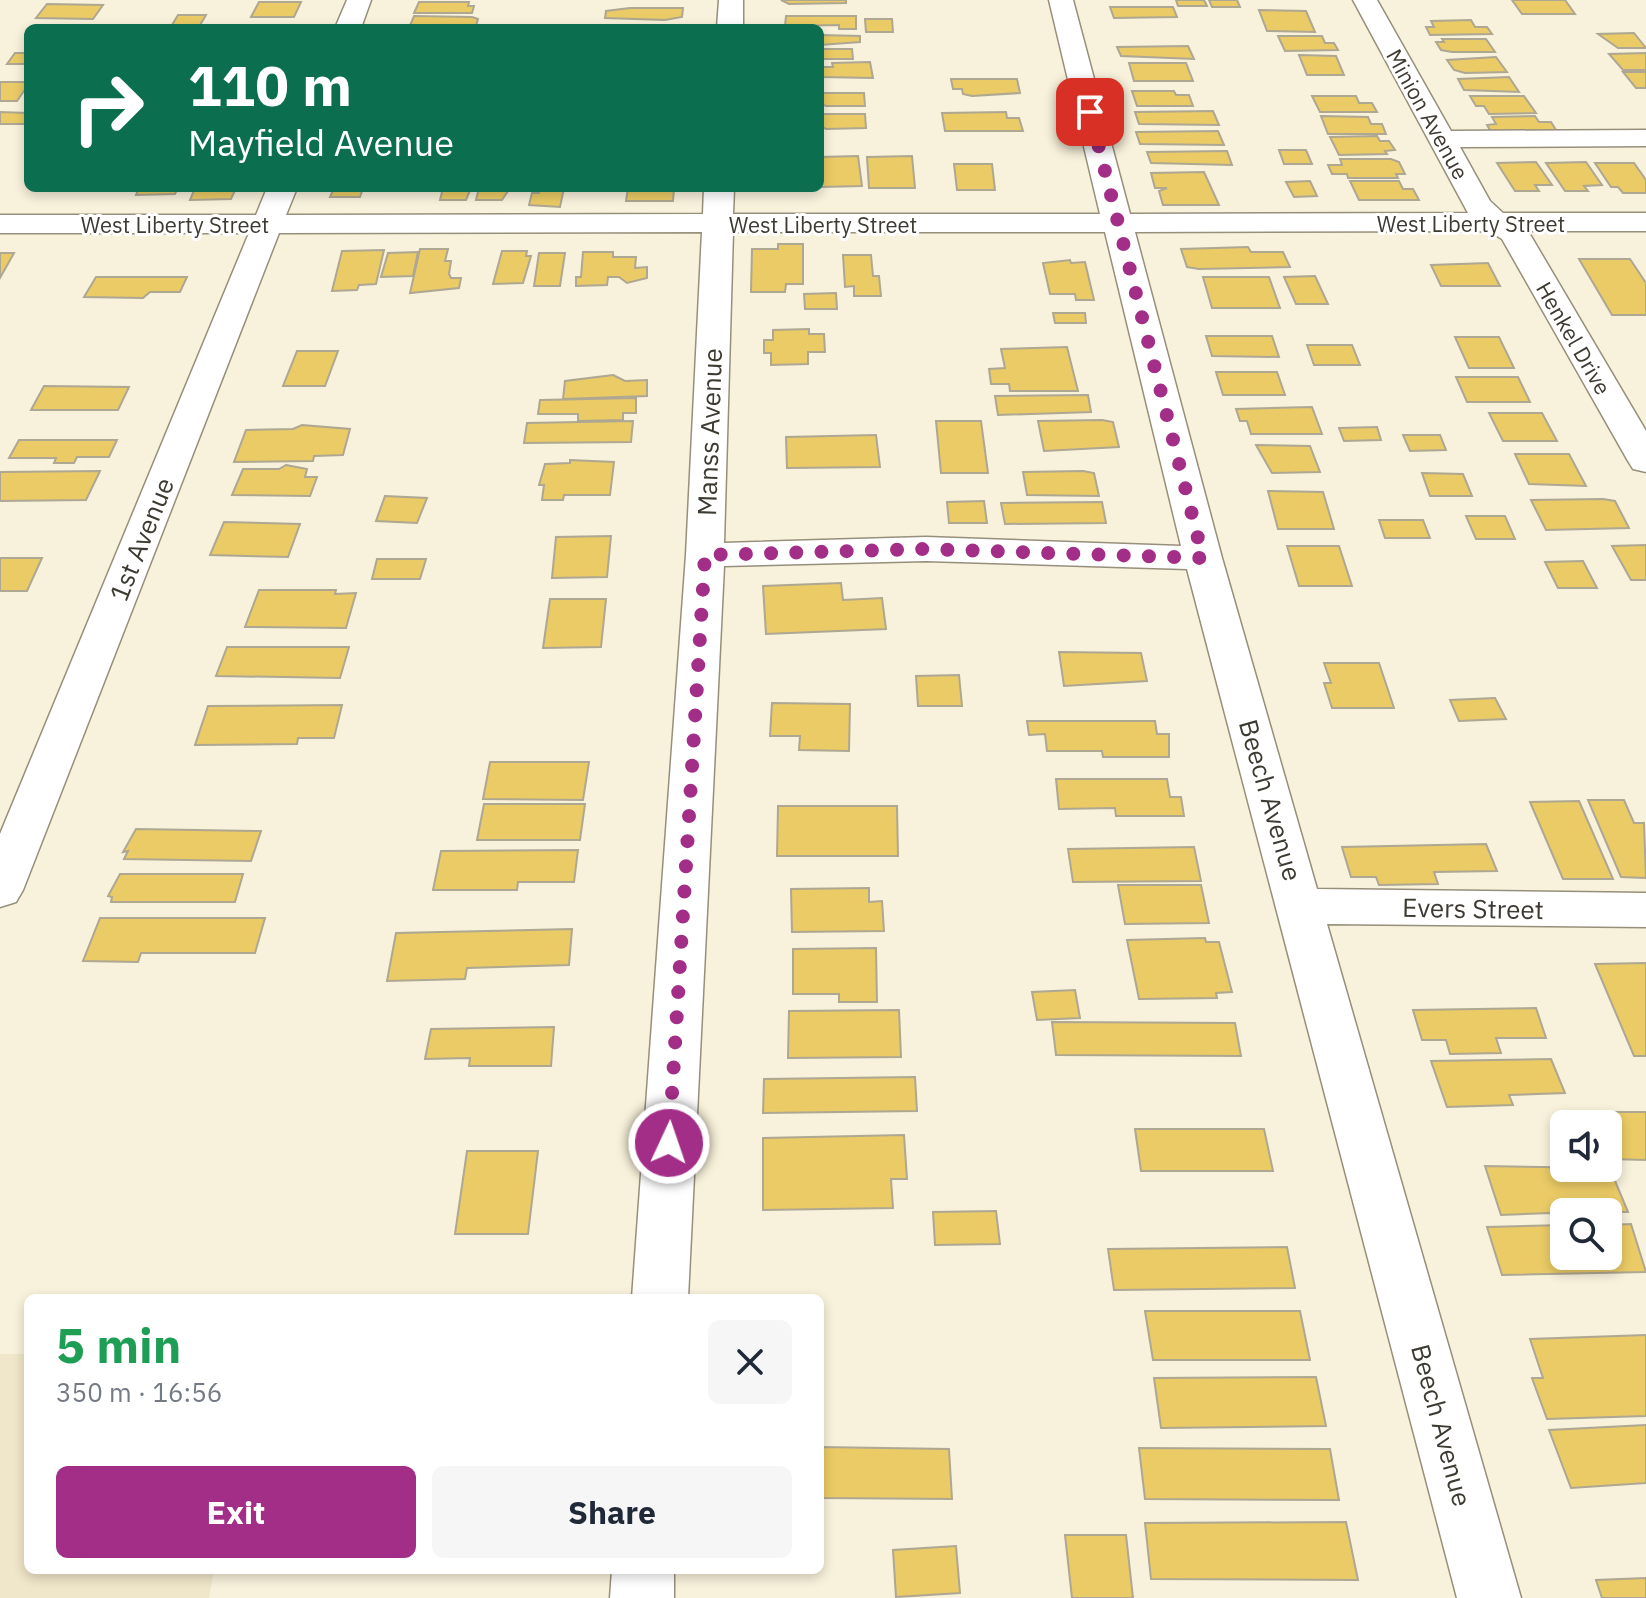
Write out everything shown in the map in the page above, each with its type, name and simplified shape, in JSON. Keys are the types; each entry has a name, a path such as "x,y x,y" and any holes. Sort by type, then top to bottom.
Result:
{"street":[{"path":"350,24 359,0"},
{"path":"730,24 731,0"},
{"name":"Beech Avenue","path":"1061,0 1203,558 1489,1598"},
{"name":"Minion Avenue","path":"1365,0 1478,206 1496,223"},
{"path":"1442,139 1646,138"},
{"name":"1st Avenue","path":"0,890 280,192"},
{"name":"West Liberty Street","path":"0,224 267,225 718,206 1119,224 1646,222"},
{"name":"Manss Avenue","path":"660,1294 705,555 718,206"},
{"name":"Henkel Drive","path":"1496,223 1514,233 1646,461"},
{"path":"705,555 926,549 1203,558"},
{"name":"Evers Street","path":"1300,906 1646,910"},
{"path":"642,1598 643,1574"}],"shaded area":[{"path":"0,1354 24,1354 24,1574 213,1574 209,1598 0,1598"}],"building":[{"path":"781,0 846,0 846,3 789,4"},
{"path":"1176,0 1204,0 1207,6 1178,6"},
{"path":"1209,0 1237,0 1240,7 1212,7"},
{"path":"1512,0 1565,0 1575,14 1522,14"},
{"path":"259,2 301,2 294,17 251,17"},
{"path":"419,2 469,2 468,6 474,6 472,13 414,13"},
{"path":"47,4 103,5 93,19 36,18"},
{"path":"1110,7 1173,7 1177,17 1114,18"},
{"path":"683,8 682,17 665,20 605,18 606,11"},
{"path":"1259,10 1306,11 1315,32 1267,31"},
{"path":"178,15 206,15 201,24 173,24"},
{"path":"414,16 478,19 477,24 411,24"},
{"path":"786,16 856,16 856,29 839,29 839,25 785,24"},
{"path":"865,19 892,19 893,32 866,32"},
{"path":"1471,20 1475,27 1487,27 1492,34 1430,35 1426,27 1434,27 1431,21"},
{"path":"1634,33 1646,48 1618,48 1598,34"},
{"path":"824,35 860,36 860,42 824,45"},
{"path":"1278,36 1322,36 1325,43 1334,43 1338,50 1285,51"},
{"path":"1442,39 1486,39 1495,52 1441,50 1436,42 1444,42"},
{"path":"1188,46 1194,59 1121,56 1117,47"},
{"path":"824,49 852,49 853,59 824,59"},
{"path":"15,53 24,53 24,64 7,64"},
{"path":"1646,53 1646,70 1623,70 1609,54"},
{"path":"1299,55 1336,56 1344,75 1307,75"},
{"path":"1496,57 1507,72 1465,73 1454,70 1447,60"},
{"path":"870,62 873,78 824,77 824,67 833,67 832,63"},
{"path":"1129,63 1186,63 1193,81 1134,81"},
{"path":"1623,72 1646,72 1646,88 1636,88"},
{"path":"1509,77 1519,92 1464,90 1458,79"},
{"path":"951,79 1017,79 1020,93 972,96 963,94 962,89 953,89"},
{"path":"0,82 24,82 24,91 17,101 0,101"},
{"path":"1132,91 1174,91 1176,95 1189,95 1193,106 1137,106"},
{"path":"824,93 864,93 865,106 826,106"},
{"path":"1312,96 1356,96 1359,103 1372,103 1377,112 1320,112"},
{"path":"1470,96 1524,96 1536,113 1489,114 1484,106 1476,106"},
{"path":"1213,111 1219,125 1139,124 1135,112"},
{"path":"0,112 24,113 24,124 0,124"},
{"path":"1006,112 1007,118 1019,118 1023,131 945,131 942,113"},
{"path":"824,114 865,114 866,128 826,129"},
{"path":"1321,116 1368,117 1371,124 1382,124 1386,134 1328,134"},
{"path":"1535,116 1539,122 1551,122 1556,130 1571,130 1576,136 1493,135 1487,125 1496,124 1492,117"},
{"path":"1218,131 1224,145 1140,144 1136,132"},
{"path":"1377,136 1380,141 1389,141 1395,150 1385,151 1387,154 1339,155 1330,137"},
{"path":"1279,150 1306,150 1312,164 1284,164"},
{"path":"1227,151 1232,165 1151,163 1147,152"},
{"path":"858,156 862,186 824,187 824,157"},
{"path":"912,156 915,188 869,188 867,157"},
{"path":"1340,159 1391,159 1399,162 1405,174 1396,174 1398,178 1348,178 1347,174 1332,174 1328,165 1342,165"},
{"path":"1536,162 1552,185 1535,185 1539,191 1515,191 1497,163"},
{"path":"1586,162 1602,185 1584,186 1588,191 1565,191 1546,163"},
{"path":"1595,163 1634,163 1646,180 1646,193 1623,193 1618,187 1611,187"},
{"path":"954,164 992,164 995,190 957,190"},
{"path":"1204,172 1219,205 1163,205 1159,191 1167,188 1155,188 1151,173"},
{"path":"1310,181 1317,196 1294,197 1286,182"},
{"path":"1350,181 1399,181 1403,189 1413,189 1419,200 1359,200"},
{"path":"137,192 176,192 175,194 136,195"},
{"path":"193,192 234,192 231,199 190,200"},
{"path":"332,192 362,192 360,197 330,197"},
{"path":"442,192 469,192 466,200 440,200"},
{"path":"478,192 507,192 502,200 476,200"},
{"path":"563,192 560,207 529,205 532,193"},
{"path":"627,192 674,192 673,201 626,201"},
{"path":"778,244 803,244 803,284 786,284 785,292 751,292 752,249 778,249"},
{"path":"1248,247 1251,252 1283,252 1290,267 1199,269 1187,267 1181,249"},
{"path":"420,249 448,249 445,261 451,261 451,278 461,278 459,288 410,293"},
{"path":"384,250 376,284 359,285 357,290 332,291 342,251"},
{"path":"502,251 527,251 526,256 531,256 523,283 493,284"},
{"path":"418,252 413,276 381,277 388,253"},
{"path":"583,252 613,252 613,257 636,257 635,268 647,267 647,278 627,283 619,277 608,277 607,285 576,286 576,277 581,277"},
{"path":"0,253 14,253 0,278"},
{"path":"539,253 565,253 560,286 534,286"},
{"path":"843,255 871,255 873,276 879,276 881,296 854,296 854,286 845,287"},
{"path":"1579,259 1630,259 1646,283 1646,315 1612,315"},
{"path":"1070,260 1071,263 1085,262 1094,300 1076,300 1075,294 1050,294 1043,263"},
{"path":"1488,263 1500,286 1441,286 1431,265"},
{"path":"1315,276 1328,304 1296,304 1284,277"},
{"path":"96,277 187,277 180,292 150,292 143,298 84,297"},
{"path":"1203,277 1269,277 1280,308 1212,308"},
{"path":"836,293 837,309 805,309 804,294"},
{"path":"1053,313 1085,313 1086,323 1055,323"},
{"path":"809,329 809,334 824,334 825,352 808,352 808,364 771,365 771,353 764,353 764,340 773,340 773,330"},
{"path":"1206,336 1272,336 1279,357 1212,356"},
{"path":"1455,337 1499,337 1514,368 1469,368"},
{"path":"1307,345 1352,345 1360,365 1314,365"},
{"path":"1067,347 1078,391 1010,391 1009,384 991,384 989,369 1005,368 1001,349"},
{"path":"297,351 338,351 325,386 283,386"},
{"path":"1216,372 1277,372 1285,395 1223,395"},
{"path":"613,375 625,381 647,380 647,396 563,399 565,381"},
{"path":"1456,377 1518,377 1530,402 1467,402"},
{"path":"44,386 129,387 118,410 31,410"},
{"path":"1088,395 1091,412 998,415 995,396"},
{"path":"636,398 636,413 623,413 623,420 578,421 578,414 538,414 540,400"},
{"path":"1312,407 1322,434 1251,434 1247,421 1240,421 1236,409"},
{"path":"1489,413 1542,413 1557,441 1503,441"},
{"path":"633,421 631,442 524,443 527,423"},
{"path":"936,421 981,421 988,473 941,473"},
{"path":"1038,421 1113,422 1119,447 1044,451"},
{"path":"302,425 350,429 343,455 314,456 313,461 234,462 246,430 293,429"},
{"path":"1377,427 1381,440 1344,441 1339,428"},
{"path":"876,435 880,467 787,468 786,437"},
{"path":"1403,435 1440,435 1446,450 1410,451"},
{"path":"19,440 117,440 109,457 77,457 74,463 54,463 56,458 9,458"},
{"path":"1256,445 1310,446 1320,472 1272,473"},
{"path":"1515,454 1569,454 1586,486 1529,484"},
{"path":"570,460 614,462 610,495 564,495 563,500 542,500 544,485 539,485 545,464 570,463"},
{"path":"286,465 307,469 305,477 317,477 310,496 232,495 243,469 279,469"},
{"path":"100,471 86,500 0,501 0,472"},
{"path":"1023,472 1094,473 1099,496 1027,495"},
{"path":"1422,473 1463,474 1472,496 1430,496"},
{"path":"1268,491 1323,492 1334,529 1278,529"},
{"path":"385,496 427,498 417,523 376,521"},
{"path":"1531,500 1615,501 1629,528 1546,530"},
{"path":"984,501 987,523 949,523 947,502"},
{"path":"1102,502 1106,523 1005,524 1001,503"},
{"path":"1466,516 1505,516 1515,539 1476,539"},
{"path":"1379,520 1423,520 1430,538 1385,538"},
{"path":"224,522 300,524 288,557 210,555"},
{"path":"611,536 607,577 552,578 556,537"},
{"path":"1646,545 1646,580 1631,580 1612,546"},
{"path":"1287,546 1339,546 1352,586 1299,586"},
{"path":"0,558 42,558 27,591 0,591"},
{"path":"377,559 426,559 420,579 372,579"},
{"path":"1583,561 1597,588 1558,588 1545,562"},
{"path":"841,583 843,600 882,598 886,629 766,634 763,586"},
{"path":"259,590 356,593 346,628 245,627"},
{"path":"550,599 606,599 601,647 543,648"},
{"path":"227,647 349,647 340,678 216,676"},
{"path":"1059,652 1141,653 1147,681 1064,686"},
{"path":"1324,663 1379,663 1394,708 1332,708 1324,683 1331,683"},
{"path":"959,675 962,706 918,706 916,676"},
{"path":"1495,698 1506,719 1459,721 1450,700"},
{"path":"772,703 850,704 849,751 799,750 800,736 770,736"},
{"path":"342,705 334,738 298,738 297,744 195,745 208,706"},
{"path":"1027,721 1155,721 1157,734 1169,734 1169,757 1103,757 1102,751 1047,751 1045,734 1029,735"},
{"path":"490,762 589,762 583,800 483,799"},
{"path":"1056,779 1167,779 1170,797 1181,797 1184,816 1116,816 1115,808 1059,809"},
{"path":"1588,800 1624,800 1634,823 1644,823 1646,878 1621,877"},
{"path":"1579,801 1613,879 1563,879 1530,802"},
{"path":"484,804 585,804 580,840 477,840"},
{"path":"778,806 897,806 898,856 777,856"},
{"path":"136,829 261,831 251,861 124,859 128,851 123,852"},
{"path":"1486,844 1497,871 1434,872 1438,884 1379,885 1376,877 1351,877 1342,847"},
{"path":"1194,847 1201,881 1073,882 1068,849"},
{"path":"578,850 574,882 518,882 517,890 433,890 441,851"},
{"path":"120,874 243,874 235,902 111,902 112,897 108,896"},
{"path":"1118,885 1201,885 1209,923 1125,924"},
{"path":"869,888 869,902 882,901 884,931 792,932 791,889"},
{"path":"100,918 265,918 255,953 141,953 138,962 83,961"},
{"path":"572,929 569,965 467,968 465,979 387,981 396,933"},
{"path":"1205,938 1206,942 1219,942 1232,992 1216,993 1217,998 1139,999 1127,940"},
{"path":"876,948 877,1002 839,1002 839,994 793,994 793,949"},
{"path":"1646,963 1646,1056 1634,1056 1595,964"},
{"path":"1075,990 1080,1018 1037,1020 1032,992"},
{"path":"1536,1008 1546,1038 1496,1038 1501,1053 1450,1054 1446,1040 1422,1040 1413,1010"},
{"path":"899,1010 901,1057 788,1058 789,1011"},
{"path":"1052,1022 1235,1023 1241,1056 1056,1055"},
{"path":"554,1027 551,1066 469,1066 470,1058 425,1059 431,1029"},
{"path":"1551,1059 1565,1093 1509,1095 1513,1105 1447,1107 1431,1061"},
{"path":"915,1077 917,1111 763,1113 764,1079"},
{"path":"1622,1112 1646,1112 1646,1160 1622,1159"},
{"path":"1135,1129 1264,1129 1273,1171 1141,1171"},
{"path":"904,1135 907,1179 891,1179 893,1208 763,1210 763,1138"},
{"path":"467,1151 538,1151 528,1234 455,1234"},
{"path":"1485,1166 1550,1167 1550,1182 1616,1182 1628,1212 1622,1212 1622,1198 1550,1198 1550,1213 1501,1215"},
{"path":"996,1211 1000,1244 935,1245 933,1212"},
{"path":"1622,1224 1631,1224 1646,1272 1502,1275 1487,1227 1550,1225 1550,1270 1622,1270"},
{"path":"1287,1247 1295,1288 1114,1290 1108,1249"},
{"path":"1145,1311 1300,1311 1310,1360 1153,1360"},
{"path":"1646,1335 1646,1416 1547,1419 1532,1378 1543,1378 1530,1339"},
{"path":"1316,1377 1326,1426 1161,1428 1154,1378"},
{"path":"1646,1425 1646,1483 1571,1488 1549,1430"},
{"path":"824,1447 949,1449 952,1499 824,1498"},
{"path":"1139,1448 1330,1449 1339,1500 1145,1499"},
{"path":"1346,1522 1358,1580 1151,1579 1145,1523"},
{"path":"1065,1535 1126,1535 1133,1598 1072,1598"},
{"path":"956,1546 960,1593 896,1597 893,1550"},
{"path":"1646,1578 1646,1598 1602,1598 1596,1580"}],"route":[{"path":"669,1143 705,555 926,549 1203,558 1090,112"}]}
